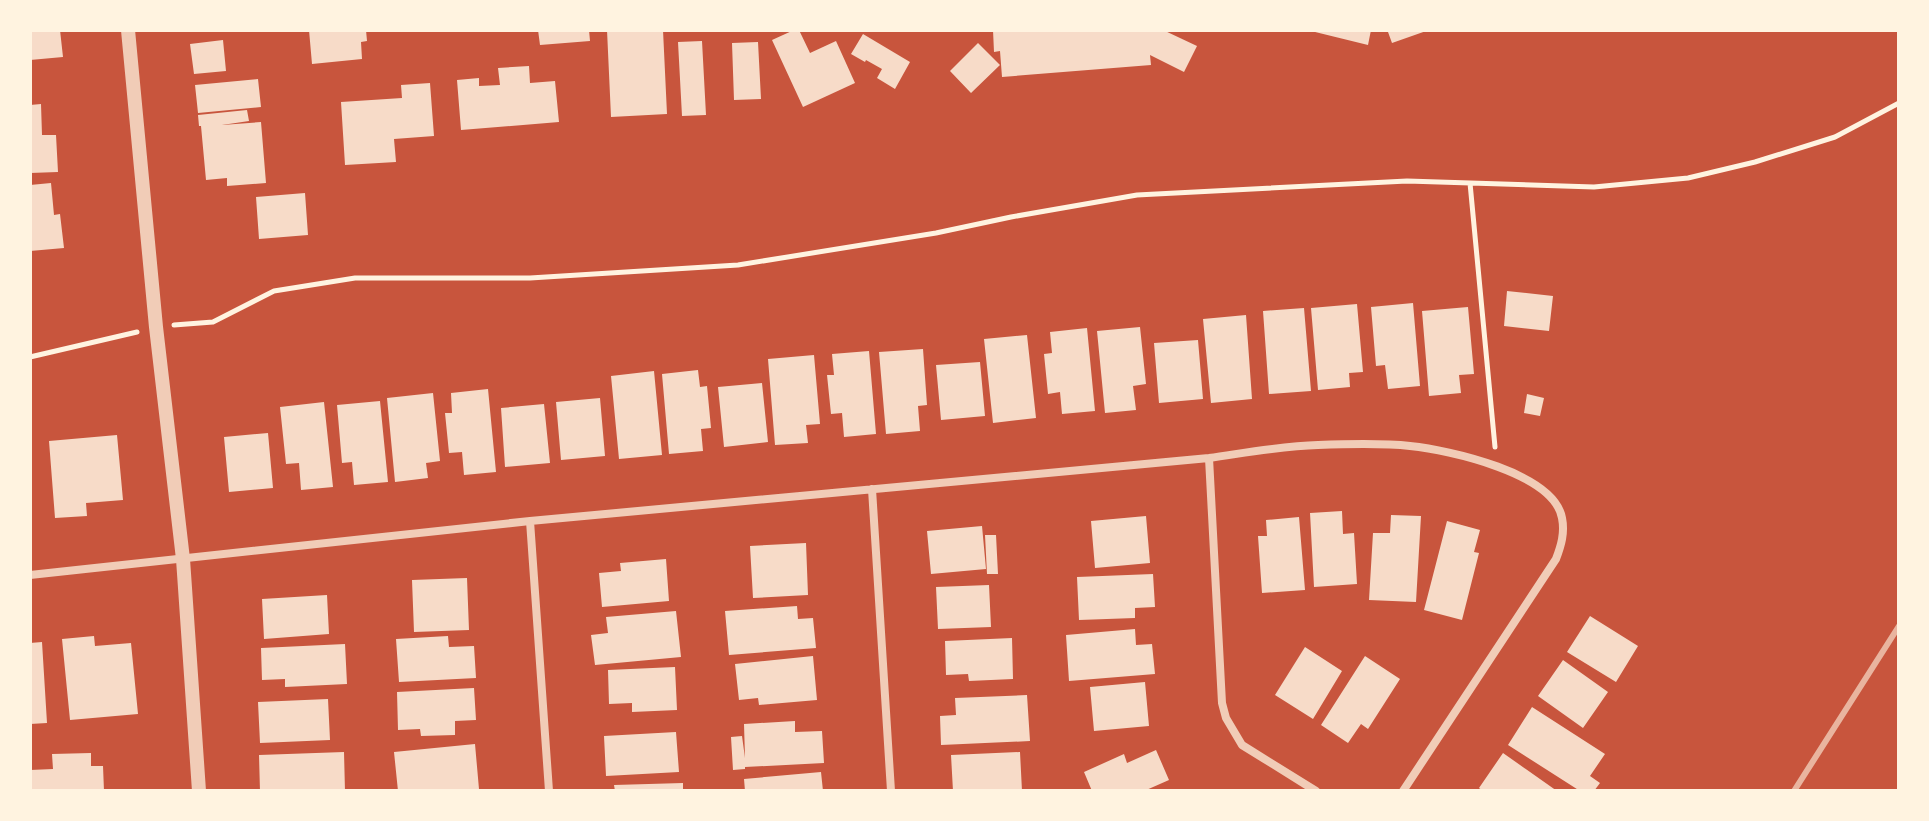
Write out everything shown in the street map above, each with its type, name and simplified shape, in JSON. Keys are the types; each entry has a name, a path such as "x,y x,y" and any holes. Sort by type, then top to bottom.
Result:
{"street":[{"path":"128,30 156,327 183,559 199,791"},
{"path":"30,575 530,521 1209,458 1316,445 1409,446 1472,457 1529,480 1545,490 1562,515 1563,541 1556,559 1403,791"},
{"path":"1209,458 1222,703 1226,718 1242,745 1316,791"},
{"path":"872,489 891,791"},
{"path":"530,521 549,791"}],"path":[{"path":"30,357 156,327 213,322 274,291 355,278 530,278 738,265 936,233 1137,195 1407,181 1594,187 1688,178 1755,162 1835,137 1899,103"},
{"path":"1470,183 1495,447"}],"building":[{"path":"30,30 60,30 63,57 30,60"},
{"path":"309,30 366,30 367,41 361,42 362,59 312,64"},
{"path":"538,30 589,30 590,41 540,45"},
{"path":"607,30 663,30 667,114 611,117"},
{"path":"799,30 810,53 836,41 855,83 803,107 772,40"},
{"path":"993,30 1163,30 1197,46 1184,72 1150,55 1151,65 1002,77 1000,51 994,52"},
{"path":"1307,30 1371,30 1368,45"},
{"path":"1429,30 1392,43 1388,32"},
{"path":"863,34 910,62 895,89 877,78 882,69 851,54"},
{"path":"223,40 226,71 194,74 190,44"},
{"path":"702,41 706,115 682,116 678,42"},
{"path":"758,42 761,99 734,100 732,43"},
{"path":"978,43 1000,65 971,93 950,71"},
{"path":"529,66 530,83 555,81 559,122 461,130 457,80 479,78 479,86 500,85 498,68"},
{"path":"258,79 261,107 198,113 195,85"},
{"path":"430,83 434,136 394,139 396,162 345,165 341,102 402,98 401,85"},
{"path":"41,104 42,135 56,135 58,172 30,173 30,105"},
{"path":"247,110 249,121 222,125 261,122 266,183 227,186 227,178 206,180 198,115"},
{"path":"51,183 54,215 60,214 64,248 30,251 30,185"},
{"path":"305,193 308,235 259,239 256,197"},
{"path":"1507,291 1553,296 1549,331 1504,326"},
{"path":"1413,303 1420,386 1388,389 1385,365 1376,366 1371,307"},
{"path":"1357,304 1363,372 1349,373 1350,387 1318,390 1311,308"},
{"path":"1468,307 1474,374 1459,375 1461,393 1429,396 1422,311"},
{"path":"1304,308 1311,391 1269,394 1263,311"},
{"path":"1246,315 1252,399 1211,403 1203,319"},
{"path":"1140,327 1146,384 1133,386 1136,410 1105,413 1097,331"},
{"path":"1087,328 1095,411 1062,414 1060,392 1048,394 1044,354 1052,353 1050,332"},
{"path":"1027,335 1036,418 993,423 984,339"},
{"path":"1198,340 1203,399 1159,403 1154,343"},
{"path":"923,349 927,405 918,406 920,431 886,434 879,352"},
{"path":"869,351 876,434 844,437 842,413 831,414 827,375 834,375 832,354"},
{"path":"814,355 820,424 806,425 808,443 775,445 768,359"},
{"path":"980,362 985,416 941,420 936,365"},
{"path":"698,370 700,387 707,386 711,428 701,429 703,451 669,454 662,374"},
{"path":"654,371 662,455 619,459 611,376"},
{"path":"762,383 768,442 724,447 718,387"},
{"path":"488,389 496,472 464,475 462,452 449,453 445,413 452,413 451,393"},
{"path":"433,393 440,461 426,463 428,478 395,482 387,398"},
{"path":"1527,394 1544,398 1540,416 1524,413"},
{"path":"600,398 605,456 561,460 556,402"},
{"path":"380,401 388,482 354,485 352,462 342,463 337,405"},
{"path":"324,402 333,487 301,490 299,463 286,464 280,407"},
{"path":"544,404 550,463 505,467 501,408"},
{"path":"268,433 273,488 229,492 224,437"},
{"path":"117,435 123,500 86,503 87,516 55,518 49,441"},
{"path":"1342,511 1343,534 1354,533 1357,584 1314,587 1310,513"},
{"path":"1391,515 1421,516 1416,602 1369,600 1373,533 1390,533"},
{"path":"1146,516 1150,563 1095,568 1091,521"},
{"path":"1299,517 1305,590 1262,593 1258,536 1267,536 1266,520"},
{"path":"1447,521 1480,530 1474,552 1479,553 1462,620 1424,610"},
{"path":"982,526 986,569 931,574 927,531"},
{"path":"985,535 996,535 998,574 987,574"},
{"path":"806,543 808,595 753,598 750,546"},
{"path":"666,559 669,601 602,607 599,573 621,571 620,563"},
{"path":"1153,574 1155,607 1135,608 1135,618 1079,620 1077,577"},
{"path":"467,578 469,630 414,632 412,580"},
{"path":"989,585 991,627 938,629 936,587"},
{"path":"327,595 329,634 264,639 262,599"},
{"path":"797,606 798,619 813,618 816,648 729,655 725,611"},
{"path":"676,611 681,657 595,665 591,635 608,633 606,617"},
{"path":"1590,616 1638,646 1616,682 1567,652"},
{"path":"1135,629 1136,645 1152,644 1155,674 1069,681 1066,635"},
{"path":"94,636 95,646 131,643 138,714 70,720 62,639"},
{"path":"448,636 449,647 474,646 476,678 399,682 396,639"},
{"path":"1012,638 1013,679 969,681 968,674 946,675 945,641"},
{"path":"42,642 47,723 30,724 30,643"},
{"path":"345,644 347,684 285,687 285,679 262,680 261,648"},
{"path":"1305,647 1342,671 1313,719 1275,695"},
{"path":"813,656 817,700 759,705 758,698 739,700 735,664"},
{"path":"1365,656 1400,679 1368,729 1361,724 1348,743 1321,725"},
{"path":"1563,660 1608,692 1583,728 1538,696"},
{"path":"675,667 677,710 632,712 632,703 609,704 608,670"},
{"path":"1145,682 1149,726 1094,731 1090,687"},
{"path":"474,688 476,720 455,721 455,735 421,736 420,729 398,730 397,692"},
{"path":"1027,695 1030,741 941,745 940,716 956,715 955,698"},
{"path":"328,699 330,740 260,743 258,702"},
{"path":"1532,707 1605,754 1590,776 1600,783 1594,791 1580,791 1508,745"},
{"path":"795,721 795,732 822,731 824,763 733,770 731,737 742,736 745,758 744,724"},
{"path":"676,732 679,772 606,776 604,736"},
{"path":"475,744 479,789 398,791 394,752"},
{"path":"1156,750 1169,780 1144,791 1092,791 1084,772 1124,754 1127,763"},
{"path":"344,752 345,791 260,791 259,755"},
{"path":"1020,752 1022,791 953,791 951,755"},
{"path":"91,753 91,766 103,766 104,791 30,791 30,770 53,769 52,754"},
{"path":"1503,753 1557,791 1483,791 1479,788"},
{"path":"821,772 823,791 745,791 744,779"},
{"path":"683,783 683,791 615,791 614,785"}],"railway":[{"path":"1794,791 1899,626"}]}
